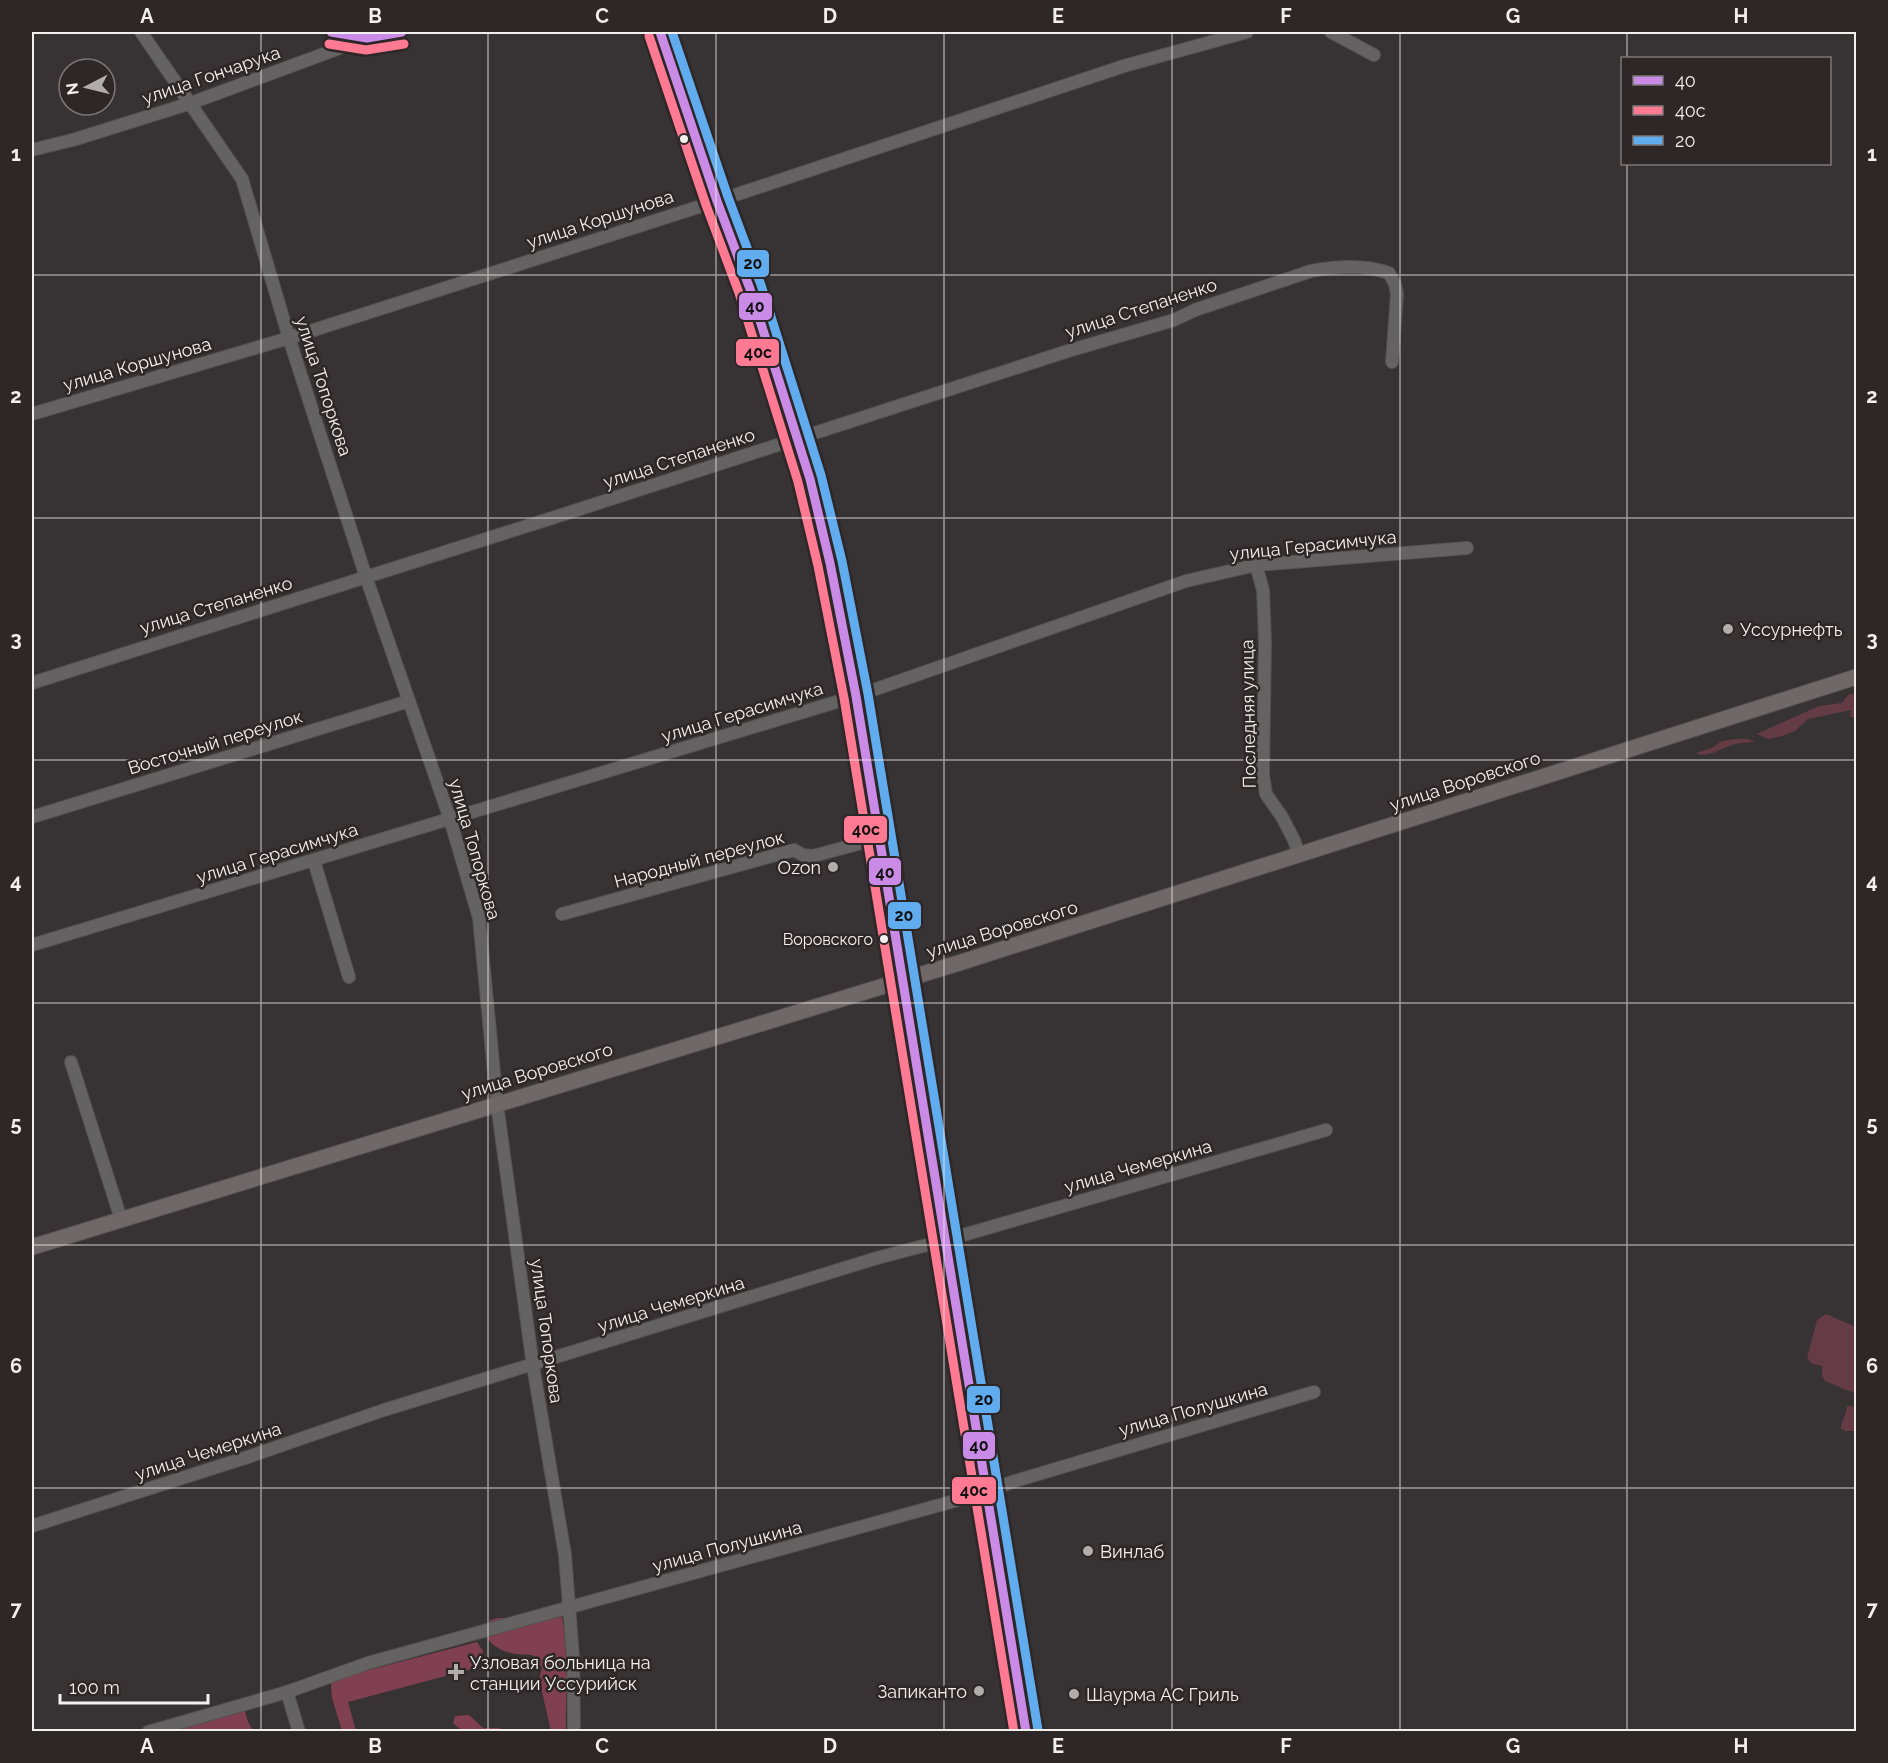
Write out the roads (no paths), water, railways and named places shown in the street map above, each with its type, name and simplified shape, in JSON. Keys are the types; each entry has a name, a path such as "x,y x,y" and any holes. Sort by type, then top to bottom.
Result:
{"main road":[{"path":"660,32 717,201 750,289 798,439 830,563 856,696 904,980 1026,1731"},
{"name":"улица Воровского","path":"32,1247 904,980 1850,679"}],"street":[{"name":"улица Топоркова","path":"141,32 242,179 366,577 450,819 478,918 498,1104 533,1366 565,1555 570,1606 574,1731"},
{"path":"331,32 367,38"},
{"name":"улица Гончарука","path":"32,150 191,104 367,38 402,32"},
{"name":"улица Коршунова","path":"32,414 290,338 717,201 1124,66 1247,32"},
{"path":"1331,32 1374,55"},
{"name":"улица Степаненко","path":"32,683 1068,351 1174,320 1195,309 1311,271 1366,266 1389,273 1393,277 1397,294 1392,362"},
{"name":"улица Герасимчука","path":"32,945 856,696 1186,580 1256,565 1467,548"},
{"name":"Последняя улица","path":"1256,565 1263,590 1265,653 1263,775 1266,794 1282,817 1299,855"},
{"name":"Восточный переулок","path":"32,817 409,701"},
{"name":"Народный переулок","path":"562,914 794,850 803,855 813,856 879,838"},
{"path":"314,861 349,976"},
{"path":"71,1062 121,1219"},
{"name":"улица Чемеркина","path":"32,1526 240,1460 384,1410 533,1366 877,1258 1326,1130"},
{"name":"улица Полушкина","path":"148,1731 287,1692 368,1663 987,1492 1012,1482 1314,1392"},
{"path":"287,1692 299,1731"}],"place":[{"name":"Уссурнефть","path":"1728,629"},
{"name":"Ozon","path":"833,867"},
{"name":"Воровского","path":"884,939"},
{"name":"Винлаб","path":"1088,1551"},
{"name":"Узловая больница на станции Уссурийск","path":"456,1672"},
{"name":"Запиканто","path":"979,1691"},
{"name":"Шаурма АС Гриль","path":"1074,1694"}]}
